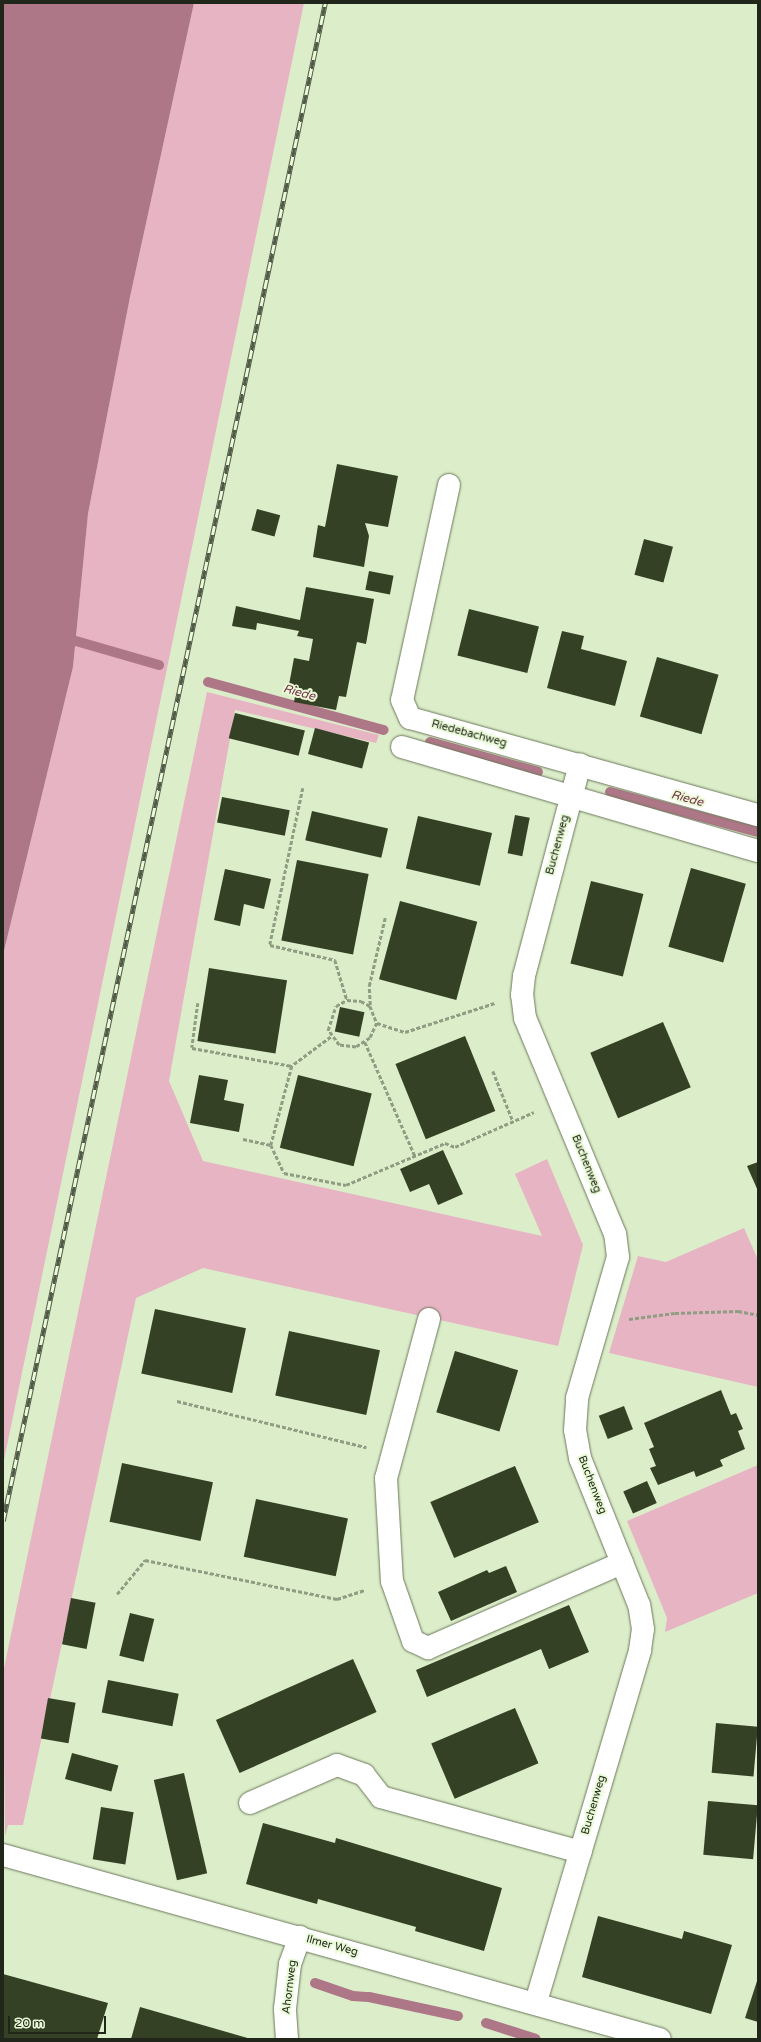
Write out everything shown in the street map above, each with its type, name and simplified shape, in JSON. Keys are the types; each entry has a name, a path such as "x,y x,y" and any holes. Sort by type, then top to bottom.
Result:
{"street":[{"name":"Riedebachweg","path":"449,485 402,700 410,718 580,764 758,815"},
{"path":"402,747 571,798 758,851"},
{"name":"Buchenweg","path":"536,2002 581,1852 642,1636 639,1605 580,1458 575,1430 577,1398 598,1321 618,1257 615,1234 525,1018 522,994 524,976 580,764"},
{"path":"429,1319 386,1478 392,1581 413,1641 428,1648 622,1563"},
{"path":"250,1803 337,1765 364,1775 381,1798 581,1852"},
{"name":"Ilmer Weg","path":"3,1855 536,2002 660,2039"},
{"name":"Ahornweg","path":"287,2039 285,2009 290,1964 300,1937"}],"path":[{"path":"303,788 270,945 335,960 346,1000"},
{"path":"370,1006 361,1001 346,1000 336,1006 331,1015 328,1030 331,1037 339,1045 356,1047 365,1042 375,1031 377,1023 370,1006 369,986 384,918"},
{"path":"377,1023 404,1032 522,994"},
{"path":"198,1003 192,1048 292,1066"},
{"path":"331,1037 292,1066 271,1145 284,1173 346,1185 445,1143 455,1147 560,1100"},
{"path":"365,1042 415,1156"},
{"path":"493,1071 513,1121"},
{"path":"243,1139 271,1145"},
{"path":"598,1321 674,1313 738,1311 758,1315"},
{"path":"177,1401 392,1453"},
{"path":"117,1594 145,1560 337,1599 392,1581"}],"shaded area":[{"path":"3,3 194,3 130,297 88,514 73,667 3,955"},
{"path":"194,3 304,3 3,1465 3,955 73,667 88,514 130,297"},
{"path":"207,692 379,735 376,743 235,710 169,1081 203,1161 542,1236 515,1174 547,1159 583,1245 558,1346 203,1268 136,1298 23,1825 8,1825 5,1836 3,1673"},
{"path":"744,1228 758,1260 758,1387 609,1353 638,1256 666,1262"},
{"path":"758,1465 758,1593 665,1632 667,1618 627,1521"}],"building":[{"path":"337,464 398,476 388,527 365,523 369,536 364,567 313,557 318,525 325,527"},
{"path":"257,509 280,515 274,536 251,530"},
{"path":"644,539 673,547 663,583 634,575"},
{"path":"369,571 394,576 390,594 365,590"},
{"path":"306,587 374,599 366,644 357,642 346,697 339,696 336,710 294,702 296,691 288,690 294,658 309,661 313,639 297,636 299,631 257,623 256,630 232,626 236,606 300,620"},
{"path":"469,609 539,626 527,673 457,656"},
{"path":"562,631 584,636 581,649 627,661 615,706 547,688"},
{"path":"657,657 719,675 701,734 640,717"},
{"path":"235,713 305,730 299,756 229,738"},
{"path":"315,728 369,742 362,769 308,754"},
{"path":"222,797 290,810 285,836 217,823"},
{"path":"312,811 388,829 381,858 305,840"},
{"path":"515,815 530,818 522,856 508,853"},
{"path":"418,816 492,833 480,886 406,869"},
{"path":"297,860 369,874 353,954 281,940"},
{"path":"691,868 746,884 723,963 668,947"},
{"path":"225,869 271,879 264,909 244,904 240,926 214,920"},
{"path":"591,881 643,894 623,977 570,963"},
{"path":"400,901 477,922 456,1000 379,979"},
{"path":"209,968 287,980 275,1053 197,1041"},
{"path":"340,1007 364,1012 359,1037 335,1031"},
{"path":"663,1022 691,1087 618,1118 590,1053"},
{"path":"465,1036 495,1111 426,1139 395,1064"},
{"path":"199,1075 228,1080 224,1100 244,1104 239,1132 190,1123"},
{"path":"298,1075 372,1093 354,1166 280,1148"},
{"path":"443,1150 463,1194 438,1205 429,1184 410,1192 400,1169"},
{"path":"758,1162 758,1191 747,1166"},
{"path":"155,1309 246,1328 232,1393 141,1374"},
{"path":"289,1331 380,1350 366,1415 275,1396"},
{"path":"455,1351 518,1370 499,1432 436,1412"},
{"path":"721,1390 731,1415 736,1413 743,1429 738,1431 745,1449 720,1460 723,1466 696,1477 694,1471 658,1485 650,1468 656,1466 649,1449 654,1447 644,1423"},
{"path":"624,1406 633,1429 608,1439 599,1416"},
{"path":"122,1463 213,1482 200,1541 110,1522"},
{"path":"515,1466 539,1522 454,1558 430,1502"},
{"path":"647,1481 657,1503 633,1514 623,1492"},
{"path":"256,1499 348,1519 336,1576 244,1557"},
{"path":"506,1566 517,1592 451,1621 438,1592 487,1570 489,1573"},
{"path":"71,1598 96,1603 87,1649 62,1644"},
{"path":"569,1605 589,1652 549,1669 541,1649 427,1697 416,1670"},
{"path":"130,1613 154,1619 144,1662 119,1656"},
{"path":"353,1659 377,1712 240,1773 216,1720"},
{"path":"108,1680 179,1694 172,1726 102,1712"},
{"path":"48,1698 76,1703 68,1743 41,1738"},
{"path":"515,1708 538,1763 455,1799 431,1744"},
{"path":"716,1723 758,1727 753,1776 712,1773"},
{"path":"72,1753 118,1765 111,1792 65,1779"},
{"path":"184,1773 207,1873 177,1880 154,1780"},
{"path":"708,1801 758,1805 753,1859 703,1855"},
{"path":"101,1807 134,1812 125,1865 93,1859"},
{"path":"263,1823 335,1843 336,1838 502,1888 484,1951 415,1931 416,1927 318,1899 317,1904 246,1884"},
{"path":"598,1916 682,1939 684,1931 732,1945 711,2014 582,1977"},
{"path":"3,1974 108,2003 97,2039 3,2038"},
{"path":"758,1978 758,2022 745,2018"},
{"path":"140,2007 251,2039 131,2039"}],"waterway":[{"name":"Riede","path":"62,637 159,665"},
{"name":"Riede","path":"208,682 384,730"},
{"name":"Riede","path":"430,742 538,772"},
{"name":"Riede","path":"610,792 758,832"},
{"path":"315,1983 353,1996 369,1997 458,2016"},
{"path":"486,2023 536,2039"}],"railway":[{"path":"3,1521 325,3"}]}
